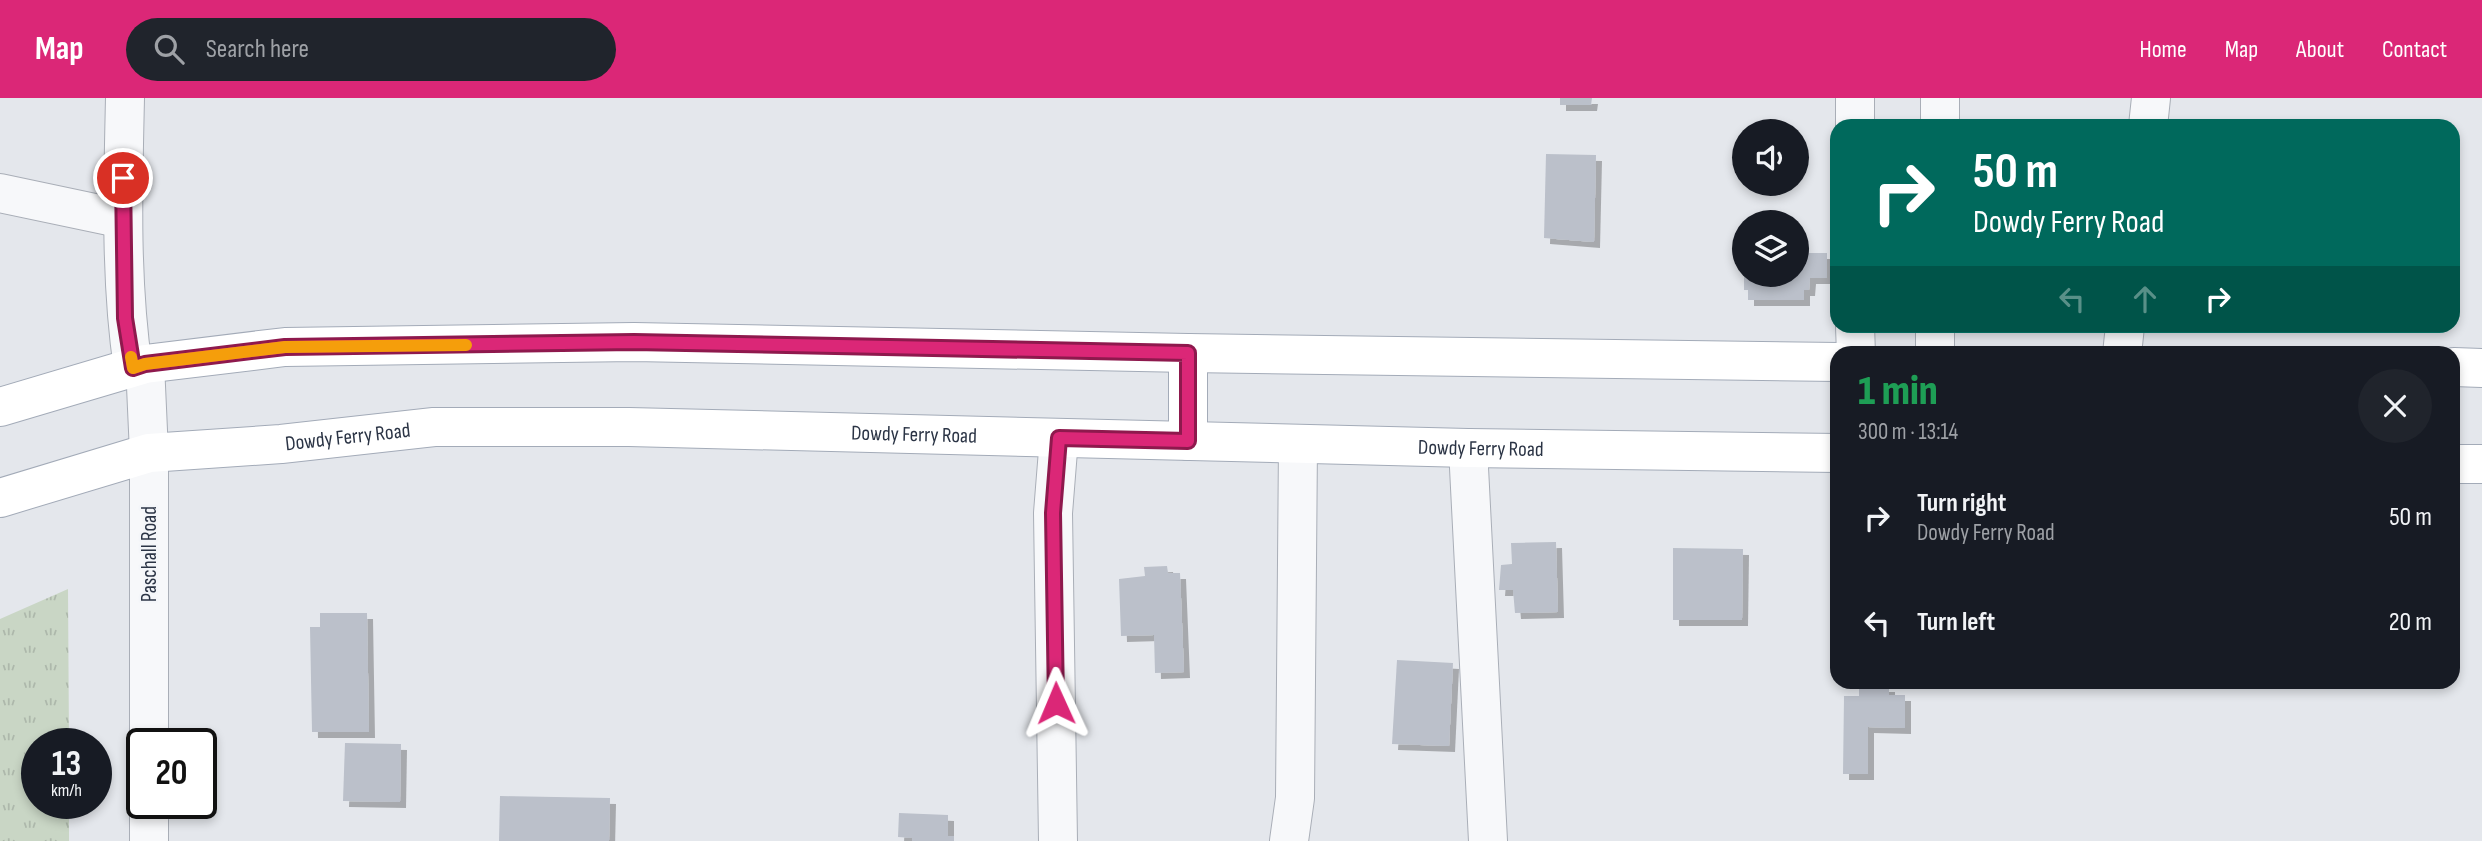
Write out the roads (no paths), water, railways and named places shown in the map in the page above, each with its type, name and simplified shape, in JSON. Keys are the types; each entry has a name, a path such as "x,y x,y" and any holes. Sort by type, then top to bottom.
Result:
{"main road":[{"path":"0,407 139,366 285,347 634,342 1830,362"},
{"path":"1188,353 1188,441"},
{"path":"2460,368 2482,368"},
{"name":"Dowdy Ferry Road","path":"0,498 149,453 281,444 433,427 629,427 1468,448 1830,453"},
{"path":"2460,464 2482,464"}],"street":[{"name":"Paschall Road","path":"125,98 125,318 139,366 149,453 149,728"},
{"path":"1855,119 1856,98"},
{"path":"1940,98 1940,119"},
{"path":"2149,119 2151,98"},
{"path":"0,193 123,219"},
{"path":"1058,841 1053,513 1059,438"},
{"path":"1289,841 1295,798 1298,444"},
{"path":"1468,448 1488,841"},
{"path":"149,819 149,841"}]}
